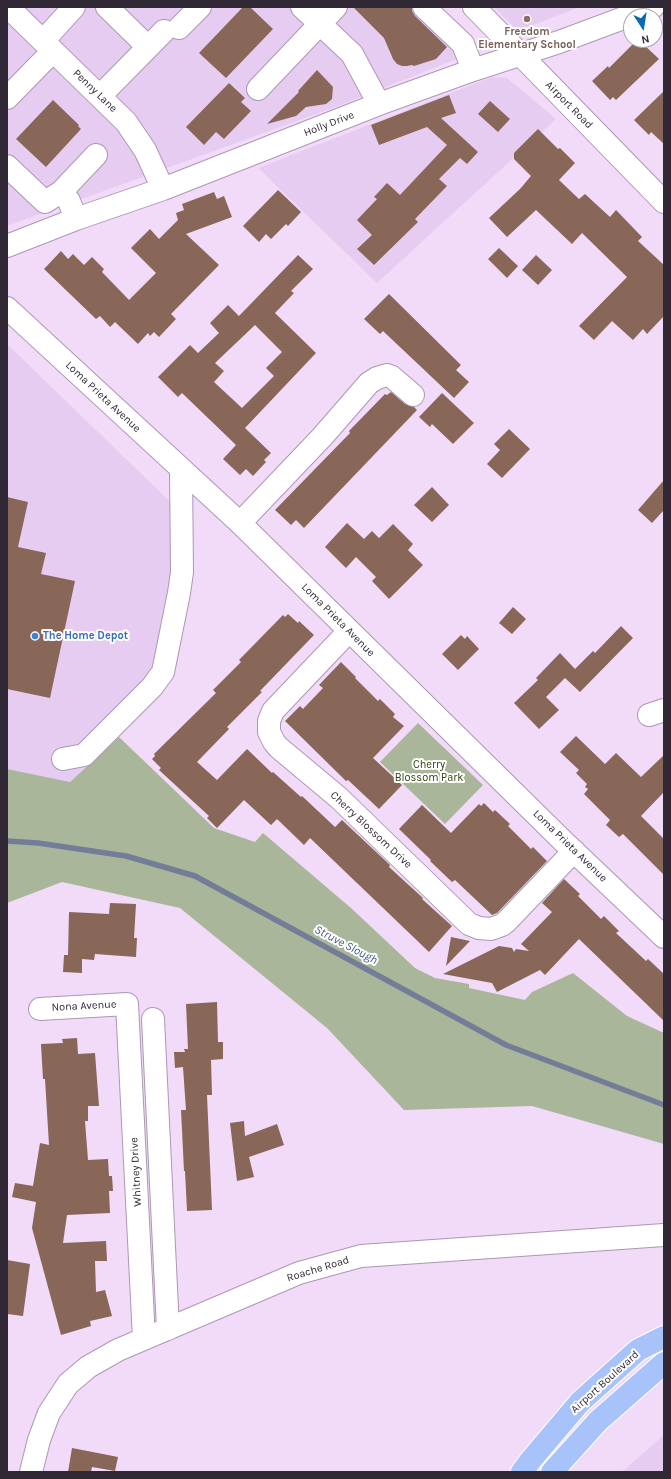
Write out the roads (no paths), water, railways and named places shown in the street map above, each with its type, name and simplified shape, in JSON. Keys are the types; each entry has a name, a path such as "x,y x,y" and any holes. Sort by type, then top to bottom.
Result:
{"main road":[{"name":"Airport Boulevard","path":"522,1472 580,1402 638,1350 664,1337"},
{"path":"552,1472 598,1421 664,1363"}],"street":[{"name":"Penny Lane","path":"8,7 116,111 134,132 145,150 163,189"},
{"path":"7,98 48,46 74,7"},
{"path":"107,7 148,47"},
{"path":"100,96 148,47 200,7"},
{"path":"302,7 352,54 380,104"},
{"path":"258,89 336,7"},
{"path":"424,7 463,44 473,70"},
{"name":"Airport Road","path":"474,7 520,56 664,202"},
{"name":"Holly Drive","path":"7,246 76,219 163,189 380,104 473,70 520,56 603,17 653,7"},
{"path":"7,166 45,202 61,192 96,155"},
{"path":"61,192 69,201 76,219"},
{"name":"Loma Prieta Avenue","path":"7,308 240,523 574,851 664,937"},
{"path":"240,523 322,437 369,383 377,378 387,375 392,377 413,395"},
{"path":"63,759 84,756 152,687 163,672 182,572 181,470"},
{"name":"Cherry Blossom Drive","path":"349,631 273,711 269,721 269,732 278,747 339,798 469,924 479,928 491,929 506,922 574,851"},
{"name":"Nona Avenue","path":"40,1009 127,1004"},
{"name":"Whitney Drive","path":"127,1004 144,1339"},
{"path":"153,1019 168,1329"},
{"name":"Roache Road","path":"31,1472 48,1413 68,1384 77,1375 100,1359 299,1273 361,1256 664,1235"}],"waterway":[{"name":"Struve Slough","path":"7,841 38,843 126,856 195,876 506,1045 664,1105"}],"place":[{"name":"Freedom Elementary School","path":"527,19"},
{"name":"The Home Depot","path":"35,636"}],"park label":[{"name":"Cherry Blossom Park","path":"429,771"}]}
